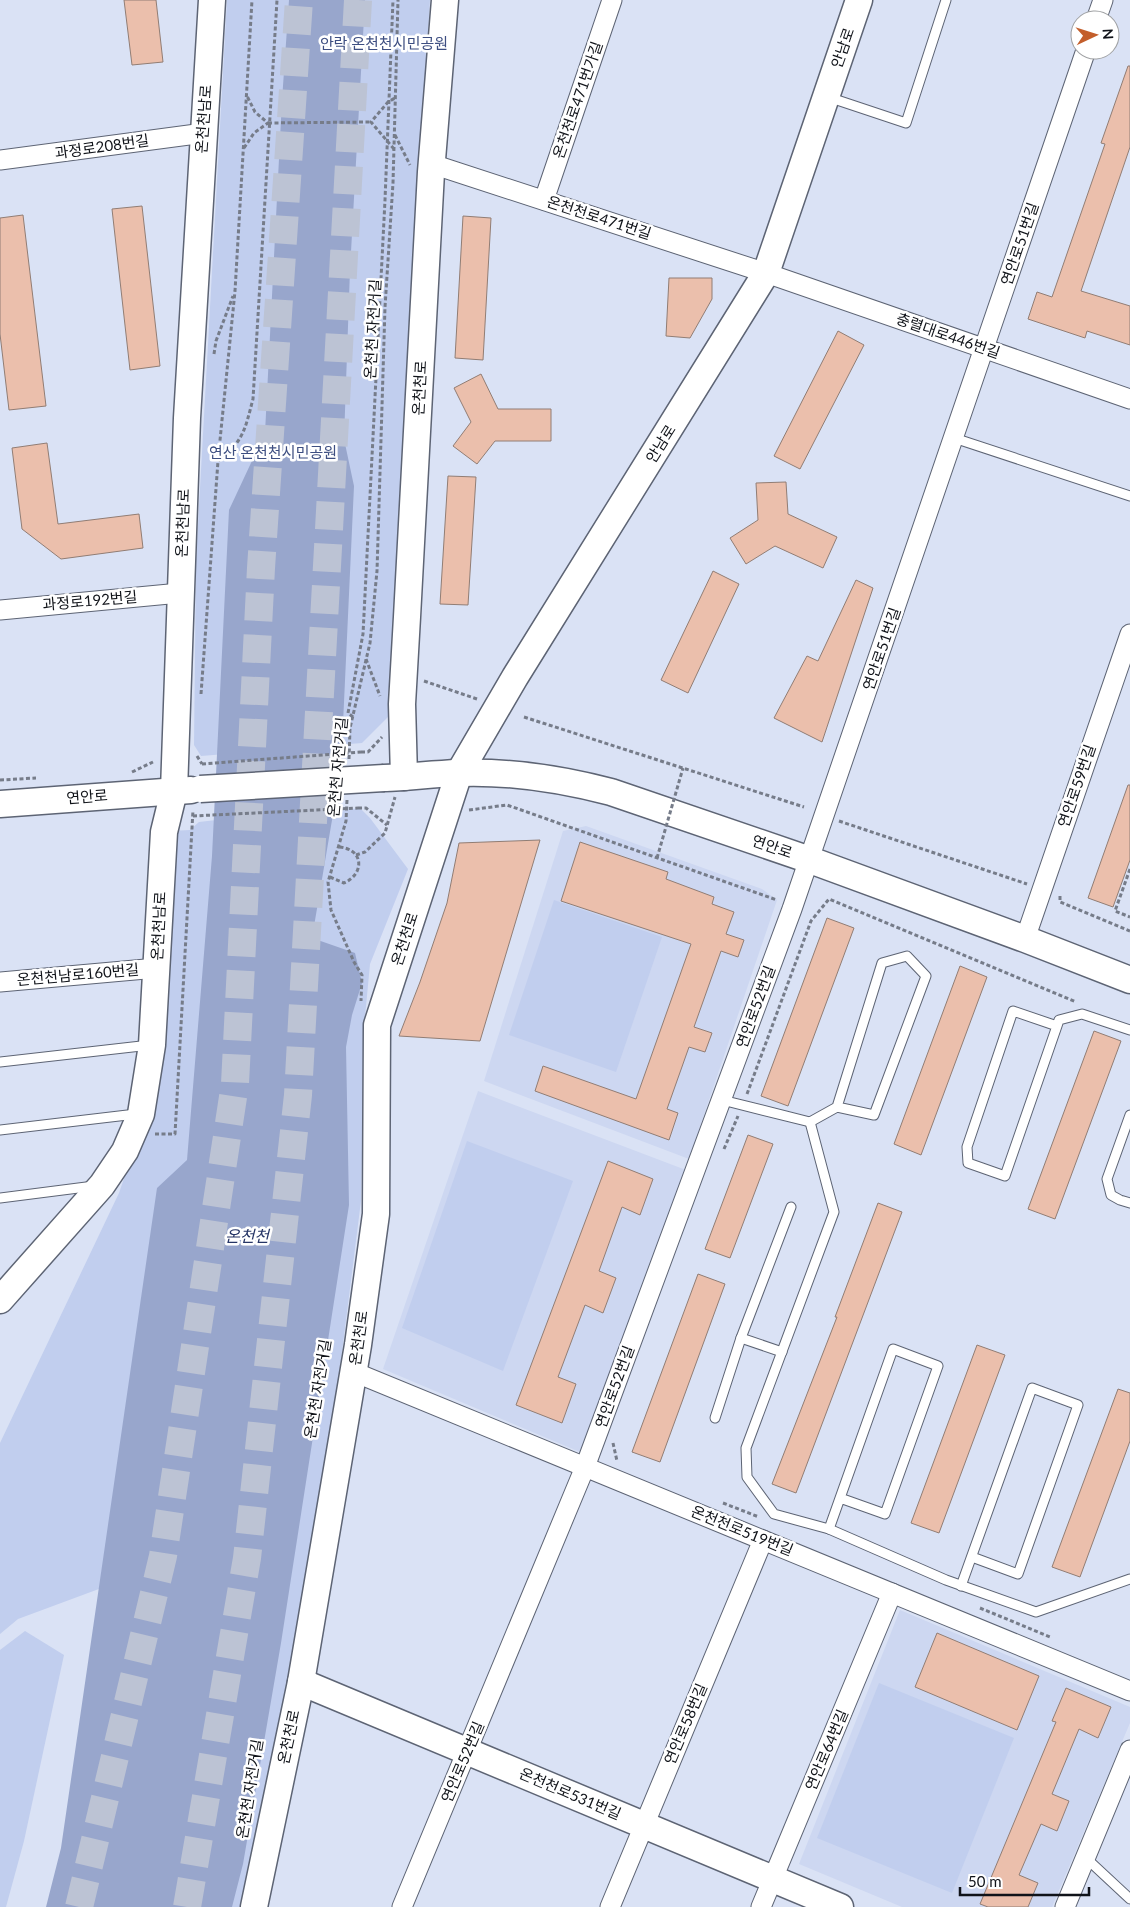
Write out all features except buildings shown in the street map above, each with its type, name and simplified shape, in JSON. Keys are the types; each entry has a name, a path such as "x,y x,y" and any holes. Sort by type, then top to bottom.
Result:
{"street":[{"name":"온천천남로","path":"0,1300 102,1185 143,1124 152,1045 164,832 190,790 180,593 187,418 212,0"},
{"name":"온천천로","path":"396,778 402,704 432,164 445,0"},
{"name":"온천천로471번가길","path":"544,200 612,0"},
{"name":"안남로","path":"459,773 515,677 766,273 859,0"},
{"name":"연안로51번길","path":"810,860 1083,60"},
{"name":"과정로208번길","path":"0,160 204,133"},
{"name":"온천천로471번길","path":"432,164 766,273"},
{"name":"충렬대로446번길","path":"766,273 1130,398"},
{"name":"과정로192번길","path":"0,610 180,593"},
{"name":"연안로59번길","path":"1025,939 1128,644"},
{"name":"온천천로","path":"254,1907 301,1682 354,1372 376,1214 377,1025 459,773"},
{"name":"연안로","path":"0,804 459,773 540,777 577,783 638,800 810,860 1025,939 1130,980"},
{"name":"연안로52번길","path":"402,1907 585,1467 810,860"},
{"name":"온천천남로160번길","path":"0,982 156,968"},
{"name":"온천천로519번길","path":"354,1372 1130,1691"},
{"name":"연안로58번길","path":"610,1907 764,1540"},
{"name":"연안로64번길","path":"761,1907 892,1593"},
{"name":"온천천로531번길","path":"301,1682 840,1907"},
{"path":"1065,1907 1130,1750"}],"lane":[{"path":"826,97 906,123 946,0"},
{"path":"954,438 1130,496"},
{"path":"722,1100 810,1122 836,1107 874,1115 926,976 907,956 882,964 836,1107"},
{"path":"1057,1026 1013,1011 967,1148 968,1163 1006,1176 1057,1026 1059,1020 1082,1014 1130,1030"},
{"path":"0,1062 152,1045"},
{"path":"1130,1115 1128,1130 1107,1179 1111,1195 1130,1203"},
{"path":"810,1122 834,1212 746,1448 747,1477 774,1514 829,1530 961,1586 1036,1612 1130,1579"},
{"path":"0,1130 143,1124"},
{"path":"0,1198 102,1185"},
{"path":"715,1418 741,1338 791,1207"},
{"path":"741,1338 782,1352"},
{"path":"829,1530 840,1498 893,1350 938,1366 885,1514 840,1498"},
{"path":"961,1586 1032,1388 1078,1405 1018,1574 972,1557"},
{"path":"1085,1858 1130,1899"}],"path":[{"path":"200,696 218,461 235,291 252,0"},
{"path":"218,461 232,450 245,431 253,399 268,123 277,0"},
{"path":"353,717 348,712 363,634 393,0"},
{"name":"온천천 자전거길","path":"349,765 350,728 370,643 377,571 384,326 394,149 398,0"},
{"path":"246,95 255,112 268,123"},
{"path":"372,122 388,102 395,98"},
{"path":"243,150 254,133 268,123 372,122"},
{"path":"372,122 386,142 394,149"},
{"path":"366,659 382,700 402,704"},
{"path":"416,678 478,700"},
{"path":"524,717 804,807"},
{"path":"196,756 202,764 368,752 386,732"},
{"path":"143,1124 175,1134 193,816 190,790 196,750"},
{"path":"123,772 132,772 159,760"},
{"path":"657,858 683,768"},
{"path":"0,780 38,778"},
{"path":"356,855 364,852 385,833 396,778"},
{"name":"온천천 자전거길","path":"347,793 346,821 328,882 331,910 354,962 362,975 361,1008"},
{"path":"469,810 507,805 777,900"},
{"path":"193,816 366,808 387,825"},
{"path":"833,818 1030,885"},
{"path":"330,877 344,883 352,879 357,873 359,865 356,855 347,848 338,848"},
{"path":"1130,870 1115,911 1130,917"},
{"path":"811,921 829,899 1084,1005"},
{"path":"1060,902 1130,932"}],"shaded area":[{"path":"586,826 762,889 777,900 689,1159 484,1081 563,831"},
{"path":"478,1091 686,1170 580,1452 383,1369"},
{"path":"900,1610 1130,1707 1130,1723 1052,1907 902,1907 799,1864"}],"green space":[{"path":"227,0 430,0 388,717 362,743 201,756 194,745 196,561"},
{"path":"360,808 370,818 408,869 370,964 365,1017 361,1201 328,1445 281,1712 272,1790 252,1907 211,1907 301,944 322,813"},
{"path":"225,819 142,1573 18,1619 0,1634 0,1443 119,1193 133,1152 170,831 190,830 199,822"},
{"path":"554,900 662,937 616,1072 509,1035"},
{"path":"467,1141 573,1181 503,1371 402,1328"},
{"path":"25,1631 64,1655 24,1841 6,1907 0,1907 0,1650"},
{"path":"879,1683 1014,1738 952,1893 817,1838"}],"water":[{"name":"온천천","path":"289,0 365,0 350,270 344,439 354,486 341,767 312,938 355,953 362,983 352,1015 346,1047 349,1205 281,1643 243,1864 232,1907 46,1907 61,1848 157,1188 187,1160 212,856 229,510 265,433"}],"tunnel":[{"path":"79,1907 163,1556 235,1084 261,568 299,0"},
{"path":"187,1907 247,1558 298,1095 358,0"}],"park label":[{"name":"안락 온천천시민공원","path":"384,44"},
{"name":"연산 온천천시민공원","path":"273,453"}]}
